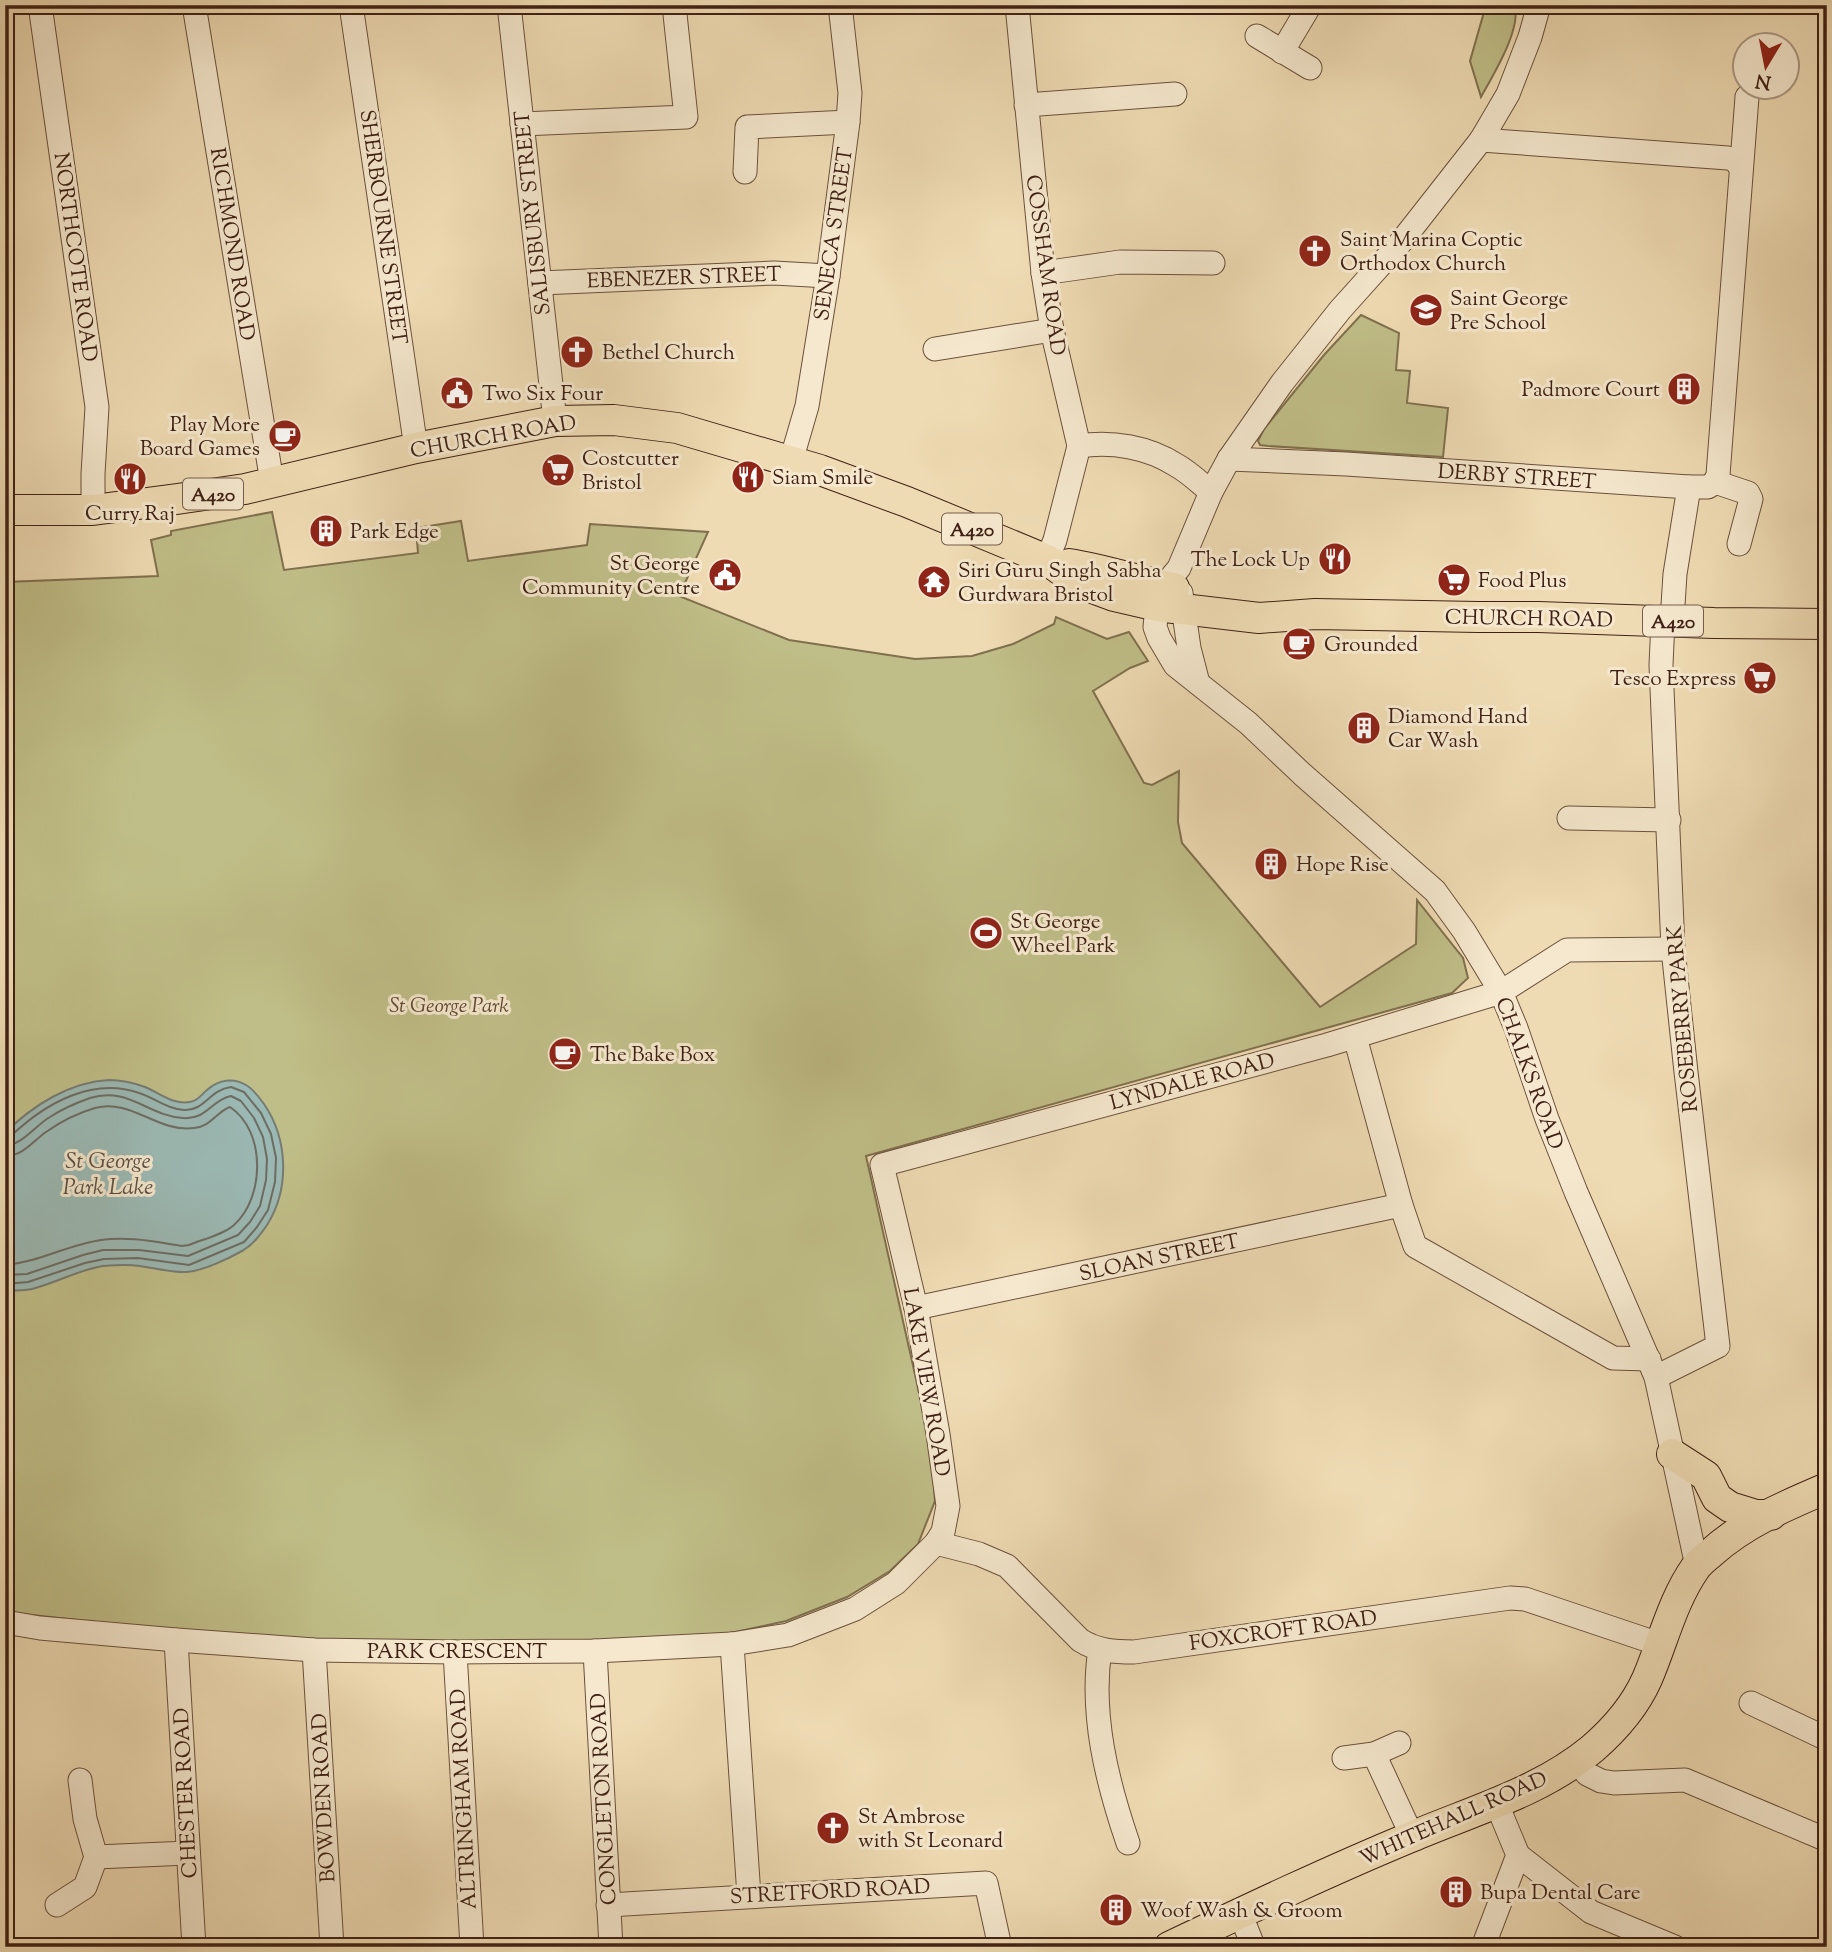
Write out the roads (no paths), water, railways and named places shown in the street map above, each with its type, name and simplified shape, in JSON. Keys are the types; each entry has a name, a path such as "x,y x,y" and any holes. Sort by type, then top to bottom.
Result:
{"main road":[{"name":"CHURCH ROAD","path":"5,510 93,510 177,499 272,482 555,421 614,420 677,428 791,461 907,502 1046,560 1079,583 1114,596 1173,591 1247,598 1315,614 1826,624"},
{"path":"1672,1454 1706,1476 1717,1498 1730,1507 1756,1515 1771,1515"},
{"name":"WHITEHALL ROAD","path":"1169,1947 1412,1836 1537,1784 1577,1761 1603,1740 1630,1707 1647,1679 1676,1604 1697,1566 1728,1537 1787,1505 1827,1489"}],"street":[{"name":"NORTHCOTE ROAD","path":"40,5 97,407 93,510"},
{"name":"RICHMOND ROAD","path":"194,5 272,482"},
{"name":"SHERBOURNE STREET","path":"351,5 416,449"},
{"name":"SALISBURY STREET","path":"509,5 555,421"},
{"path":"522,124 686,117 674,5"},
{"name":"SENECA STREET","path":"791,461 807,406 828,276 848,122 850,93 840,5"},
{"name":"COSSHAM ROAD","path":"1017,5 1043,273 1052,330 1079,446 1055,540 1046,560"},
{"path":"1282,52 1310,5"},
{"path":"1173,591 1211,492 1229,459 1340,310 1401,242 1481,140 1508,94 1539,5"},
{"path":"1257,37 1310,68"},
{"path":"1026,105 1175,94"},
{"path":"1714,482 1718,475 1747,102"},
{"path":"745,172 747,127 848,122"},
{"path":"1481,140 1728,158 1735,160 1741,168"},
{"path":"1043,273 1121,262 1213,262"},
{"name":"EBENEZER STREET","path":"540,283 774,273 828,276"},
{"path":"935,349 1052,330"},
{"path":"1079,446 1110,445 1148,451 1179,466 1211,492"},
{"name":"DERBY STREET","path":"1229,459 1689,487 1708,487 1714,482 1748,493 1751,499 1739,544"},
{"name":"ROSEBERRY PARK","path":"1653,1368 1718,1346 1673,949 1661,665 1689,487"},
{"name":"CHALKS ROAD","path":"1173,591 1155,627 1175,666 1248,723 1435,891 1502,992 1576,1192 1653,1368 1697,1566"},
{"path":"1826,624 1827,631"},
{"path":"1569,818 1669,820"},
{"name":"LYNDALE ROAD","path":"882,1165 1355,1037 1502,992 1567,950 1673,949"},
{"path":"1355,1037 1401,1205 1415,1246 1613,1358 1653,1368"},
{"name":"LAKE VIEW ROAD","path":"882,1165 916,1308 948,1506 943,1532 936,1543 896,1583"},
{"name":"SLOAN STREET","path":"916,1308 1401,1205"},
{"name":"FOXCROFT ROAD","path":"936,1543 979,1554 1006,1566 1080,1640 1100,1649 1134,1652 1510,1598 1524,1599 1659,1644"},
{"name":"PARK CRESCENT","path":"5,1622 40,1628 314,1650 594,1651 732,1644 788,1634 855,1609 896,1583"},
{"name":"CHESTER ROAD","path":"176,1640 194,1947"},
{"path":"732,1644 755,1896"},
{"path":"1100,1649 1097,1692 1102,1738 1112,1793 1128,1843"},
{"name":"BOWDEN ROAD","path":"314,1650 332,1947"},
{"name":"CONGLETON ROAD","path":"594,1651 611,1947"},
{"name":"ALTRINGHAM ROAD","path":"454,1652 472,1947"},
{"path":"1751,1703 1827,1739"},
{"path":"1344,1758 1374,1754 1399,1743"},
{"path":"1374,1754 1412,1836"},
{"path":"1577,1761 1587,1774 1601,1781 1614,1783 1685,1780 1827,1840"},
{"path":"57,1905 85,1887 96,1857 85,1819 80,1780"},
{"path":"1496,1802 1518,1855 1591,1912 1670,1946"},
{"path":"96,1857 188,1853"},
{"path":"1483,1947 1518,1855"},
{"name":"STRETFORD ROAD","path":"608,1905 986,1882 1000,1947"},
{"path":"1240,1913 1252,1947"}],"water":[{"name":"St George Park Lake","path":"109,1080 137,1084 172,1100 184,1102 195,1100 221,1082 231,1080 249,1087 272,1118 282,1148 280,1196 274,1211 250,1246 230,1258 200,1269 181,1272 131,1265 103,1266 32,1289 5,1291 5,1133 40,1104 66,1090"}],"place":[{"name":"Saint Marina Coptic Orthodox Church","path":"1315,251"},
{"name":"Saint George Pre School","path":"1426,310"},
{"name":"Bethel Church","path":"577,352"},
{"name":"Padmore Court","path":"1684,389"},
{"name":"Two Six Four","path":"457,393"},
{"name":"Play More Board Games","path":"285,436"},
{"name":"Costcutter Bristol","path":"558,470"},
{"name":"Siam Smile","path":"748,477"},
{"name":"Curry Raj","path":"130,479"},
{"name":"Park Edge","path":"326,531"},
{"name":"The Lock Up","path":"1335,559"},
{"name":"St George Community Centre","path":"725,575"},
{"name":"Food Plus","path":"1454,580"},
{"name":"Siri Guru Singh Sabha Gurdwara Bristol","path":"934,582"},
{"name":"Grounded","path":"1299,644"},
{"name":"Tesco Express","path":"1760,678"},
{"name":"Diamond Hand Car Wash","path":"1364,728"},
{"name":"Hope Rise","path":"1271,864"},
{"name":"St George Wheel Park","path":"986,933"},
{"name":"The Bake Box","path":"565,1054"},
{"name":"St Ambrose with St Leonard","path":"833,1828"},
{"name":"Bupa Dental Care","path":"1456,1892"},
{"name":"Woof Wash & Groom","path":"1116,1910"}],"park label":[{"name":"St George Park","path":"449,1005"}]}
